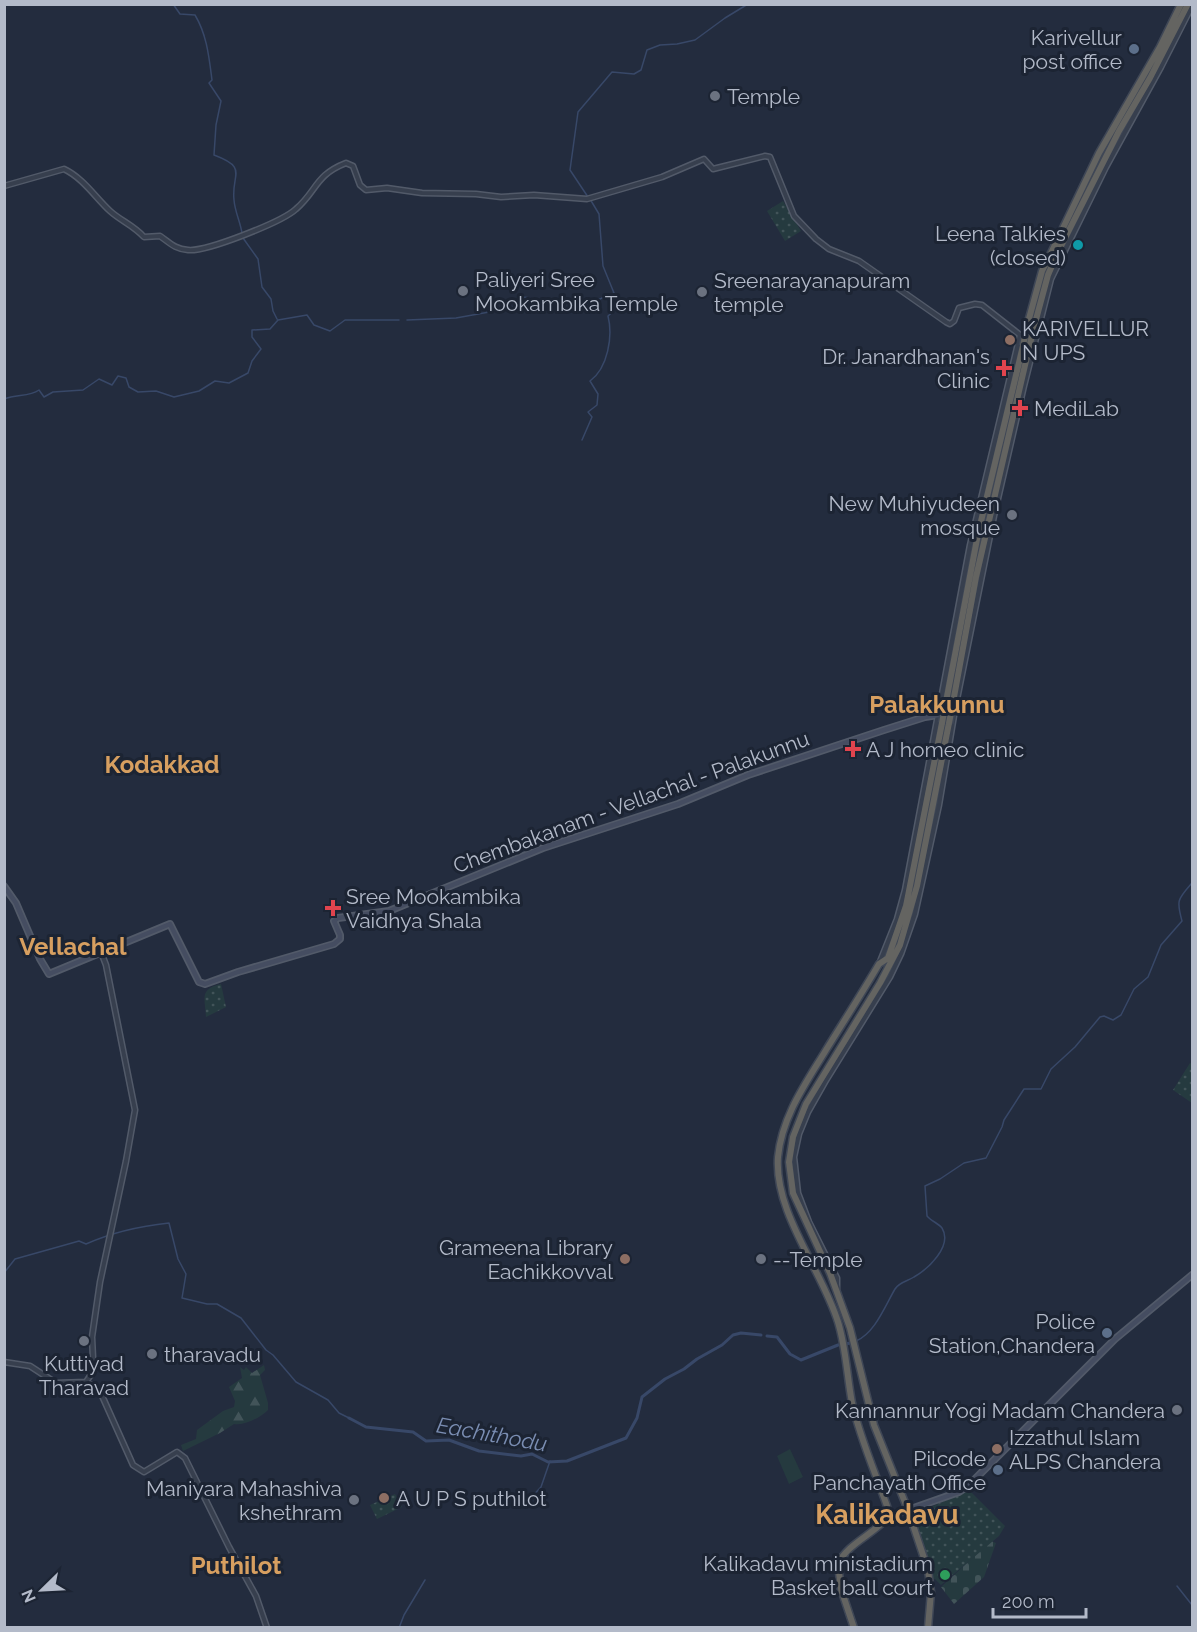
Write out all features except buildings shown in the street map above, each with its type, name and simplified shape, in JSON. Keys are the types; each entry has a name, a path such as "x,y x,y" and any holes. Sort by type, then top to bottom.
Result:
{"highway":[{"path":"928,1628 931,1592 928,1570 908,1510 874,1425 850,1328 793,1193 790,1177 790,1149 806,1104 880,983 900,945 917,886 949,707 1029,346 1039,281 1100,153 1181,4"},
{"path":"1031,327 1048,275 1188,4"},
{"path":"854,1628 841,1589 838,1564 846,1552 882,1525 888,1517 887,1506 852,1403 839,1325 830,1299 789,1214 782,1192 778,1157 784,1131 798,1096 879,964 888,958 906,906 946,723"}],"main road":[{"name":"Chembakanam - Vellachal - Palakunnu","path":"4,886 16,903 40,959 49,974 170,924 199,982 209,983 238,972 334,944 340,939 334,921 338,918 388,911 543,848 678,804 748,775 925,717 938,715"},
{"path":"888,1517 959,1492 968,1486 1115,1339 1192,1275"}],"street":[{"path":"837,1293 837,1278 809,1222 798,1193 794,1169 796,1145 808,1112 890,977 915,914 939,805 983,567 1029,346 1051,279 1103,168 1161,67 1192,6"},
{"path":"4,186 64,169 91,189 113,214 136,228 144,237 160,236 170,245 192,251 242,236 291,213 320,179 346,163 353,166 360,185 366,190 387,188 422,193 501,197 534,195 587,199 662,177 704,159 713,169 765,156 770,157 794,216 830,249 859,261 950,324 954,321 959,308 975,304 982,305 1020,335 1029,346"},
{"path":"879,964 897,919 905,890 970,545 1020,335"},
{"path":"86,1382 96,1367 92,1337 100,1282 135,1108 106,965 101,952"},
{"path":"4,1362 30,1366 56,1383 86,1382 99,1389 133,1465 138,1469 144,1472 177,1452 185,1458 256,1596 267,1628"}],"green space":[{"path":"783,201 801,231 785,241 767,211"},
{"path":"221,984 226,1007 206,1017 206,992"},
{"path":"1190,1063 1192,1064 1192,1103 1173,1090"},
{"path":"264,1365 265,1370 260,1375 268,1410 243,1424 234,1424 183,1451 181,1445 196,1439 197,1430 223,1411 234,1407 235,1401 229,1387 242,1378 240,1367 244,1370 246,1367 252,1373"},
{"path":"790,1449 803,1477 789,1484 777,1456"},
{"path":"969,1490 1005,1526 999,1536 941,1585 935,1579 932,1580 917,1524 924,1520 921,1515 932,1510 931,1507"},
{"path":"395,1494 402,1507 377,1519 370,1505"},
{"path":"991,1541 996,1543 984,1577 954,1604 941,1587"}],"waterway":[{"path":"173,4 180,14 195,15 205,38 212,80 209,83 221,101 216,125 214,155 235,168 234,200 242,233"},
{"path":"588,197 570,170 578,112 612,72 634,74 641,70 647,50 660,45 695,40 748,4"},
{"path":"407,320 456,318 512,308 523,297 530,298 545,311 581,307 614,293 603,266 599,214 590,199"},
{"path":"243,238 258,259 262,287 271,299 277,319"},
{"path":"582,440 592,417 588,412 597,405 598,394 590,381 601,368 608,351 610,333 608,316 617,308 614,293"},
{"path":"4,399 31,394 39,390 44,397 53,392 83,390 99,379 112,385 118,376 126,378 129,387 138,392 156,391 174,397 199,391 215,381 229,383 248,373 252,361 261,349 252,337 252,330 270,329 278,320 307,315 314,325 330,331 345,320 399,320"},
{"path":"856,1341 874,1326 897,1287 932,1263 942,1249 945,1235 942,1228 927,1216 925,1186 964,1163 986,1158 1004,1120 1024,1089 1041,1089 1051,1069 1075,1047 1100,1017 1104,1016 1113,1020 1121,1015 1134,989 1148,977 1161,945 1182,921 1180,900 1192,883"},
{"path":"4,1273 15,1259 79,1241 86,1244 127,1230 169,1223 178,1259 186,1274 182,1298 217,1304 241,1318 266,1350 296,1382 328,1400 339,1413 349,1418"},
{"name":"Eachithodu","path":"349,1418 366,1427 413,1432 426,1441 449,1440 479,1451 521,1456 532,1454 548,1462 567,1461 626,1438 637,1418 642,1397 665,1379 722,1345 733,1335 741,1333 761,1335"},
{"name":"Eachithodu","path":"767,1336 777,1337 790,1354 801,1360 838,1345 851,1343"},
{"path":"527,1502 541,1487 550,1461"},
{"path":"399,1628 425,1580"},
{"path":"1177,1586 1192,1605"}],"place":[{"name":"Karivellur post office","path":"1134,49"},
{"name":"Temple","path":"715,96"},
{"name":"Leena Talkies (closed)","path":"1078,245"},
{"name":"Paliyeri Sree Mookambika Temple","path":"463,291"},
{"name":"Sreenarayanapuram temple","path":"702,292"},
{"name":"KARIVELLUR N UPS","path":"1010,340"},
{"name":"Dr. Janardhanan's Clinic","path":"1004,368"},
{"name":"MediLab","path":"1020,408"},
{"name":"New Muhiyudeen mosque","path":"1012,515"},
{"name":"A J homeo clinic","path":"853,749"},
{"name":"Sree Mookambika Vaidhya Shala","path":"333,908"},
{"name":"Grameena Library Eachikkovval","path":"625,1259"},
{"name":"--Temple","path":"761,1259"},
{"name":"Police Station,Chandera","path":"1107,1333"},
{"name":"Kuttiyad Tharavad","path":"84,1341"},
{"name":"tharavadu","path":"152,1354"},
{"name":"Kannannur Yogi Madam Chandera","path":"1177,1410"},
{"name":"Izzathul Islam ALPS Chandera","path":"997,1449"},
{"name":"Pilcode Panchayath Office","path":"998,1470"},
{"name":"A U P S puthilot","path":"384,1498"},
{"name":"Maniyara Mahashiva kshethram","path":"354,1500"},
{"name":"Kalikadavu ministadium Basket ball court","path":"945,1575"}],"district":[{"name":"Palakkunnu","path":"937,704"},
{"name":"Kodakkad","path":"162,764"},
{"name":"Vellachal","path":"73,946"},
{"name":"Kalikadavu","path":"887,1514"},
{"name":"Puthilot","path":"236,1565"}]}
